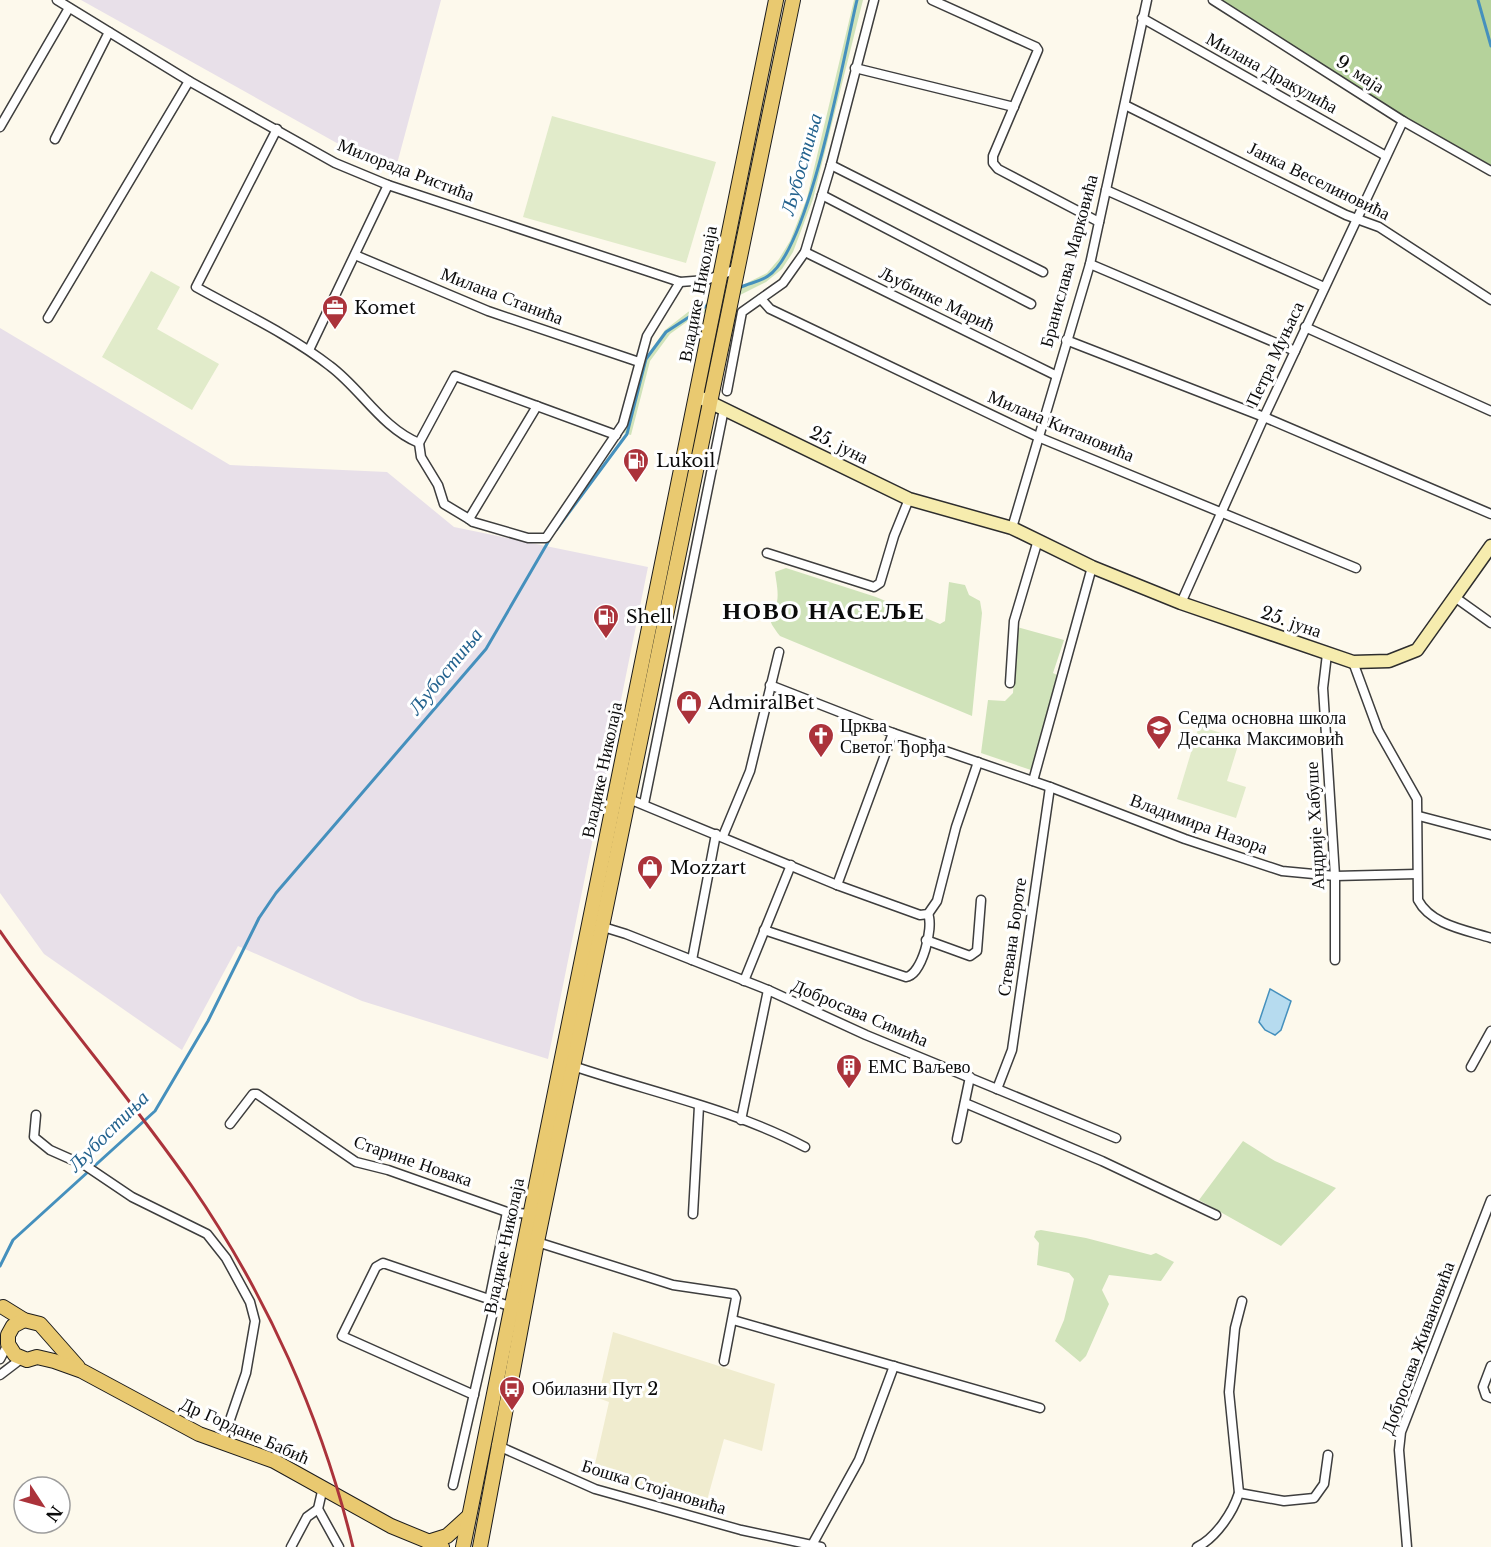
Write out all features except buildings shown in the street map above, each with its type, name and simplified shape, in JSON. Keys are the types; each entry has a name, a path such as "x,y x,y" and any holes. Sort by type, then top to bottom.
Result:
{"main road":[{"name":"Владике Николаја","path":"480,1547 497,1446 573,1066 596,926 718,280 776,0"},
{"name":"Владике Николаја","path":"462,1547 485,1435 498,1304 529,1214 596,926 629,799 793,0"},
{"path":"1,1305 24,1320 36,1321 82,1371"},
{"path":"1,1305 15,1355 21,1359 37,1357 82,1371"},
{"path":"9,1337 24,1320"},
{"path":"37,1357 45,1350 47,1334"},
{"name":"Др Гордане Бабић","path":"82,1371 199,1434 274,1461 423,1544 442,1547"},
{"path":"423,1544 447,1536 468,1517"}],"street":[{"name":"Милорада Ристића","path":"57,0 189,81 334,163 388,185 680,282 718,280 736,275"},
{"path":"727,391 739,318 746,308 791,275 804,252 831,165 874,0"},
{"path":"932,0 1033,45 1038,50 993,156 994,166 1099,222"},
{"name":"Бранислава Марковића","path":"1012,528 1089,264 1147,0"},
{"name":"9. маја","path":"1213,0 1403,121 1491,171"},
{"path":"0,127 69,8"},
{"name":"Милана Дракулића","path":"1142,18 1386,156"},
{"path":"55,139 109,32"},
{"path":"855,68 1014,107"},
{"path":"48,318 189,81"},
{"name":"Јанка Веселиновића","path":"1125,105 1356,219 1379,227 1491,300"},
{"name":"Петра Муњаса","path":"1181,603 1305,327 1403,121"},
{"path":"277,129 196,287 309,350 349,380 397,433 419,443"},
{"path":"831,165 1043,272"},
{"path":"309,350 388,185"},
{"path":"1106,190 1324,287"},
{"path":"822,195 1031,304"},
{"name":"Љубинке Марић","path":"804,252 1055,375"},
{"name":"Милана Станића","path":"355,255 488,311 639,362"},
{"path":"1089,264 1295,351"},
{"path":"616,435 455,376 419,443 421,457 438,485 444,504 468,519 491,529 528,538 546,538 616,435 628,412 639,362 651,327 680,282"},
{"name":"Милана Китановића","path":"761,299 771,309 1038,437 1356,568"},
{"path":"1305,327 1491,411"},
{"path":"1066,340 1264,417 1491,514"},
{"name":"25. јуна","path":"697,396 909,499 1012,528 1092,567 1181,603 1353,662 1378,663 1411,654 1423,644 1491,546"},
{"path":"468,519 537,406"},
{"path":"644,804 724,409"},
{"path":"767,554 874,587 880,583 894,536 909,499"},
{"path":"1010,683 1014,621 1038,540"},
{"path":"1033,781 1092,567"},
{"path":"1456,598 1491,623"},
{"path":"692,960 720,835 750,771 779,652"},
{"name":"Андрије Хабуше","path":"1327,654 1323,688 1335,876 1335,960"},
{"path":"1353,662 1378,730 1414,791 1419,816 1418,900 1428,914 1491,938"},
{"name":"Владимира Назора","path":"770,685 893,733 1050,787 1185,839 1282,871 1335,876 1417,874"},
{"path":"837,885 893,733"},
{"path":"764,930 906,977 910,976 920,967 930,922 928,914 937,901 956,827 978,762"},
{"name":"Стевана Бороте","path":"997,1089 1012,1050 1050,787"},
{"path":"629,799 837,885 913,913 928,914"},
{"path":"1419,816 1490,832"},
{"path":"744,981 791,865"},
{"path":"926,940 970,956 974,954 977,951 981,900"},
{"name":"Добросава Симића","path":"596,926 768,990 866,1035 1116,1138"},
{"path":"741,1120 768,990"},
{"path":"1471,1067 1491,1031"},
{"path":"573,1066 741,1120 805,1147"},
{"path":"957,1139 970,1077"},
{"name":"Старине Новака","path":"230,1124 253,1094 257,1094 356,1162 388,1170 507,1212 529,1214"},
{"path":"965,1103 1102,1161 1216,1215"},
{"path":"693,1214 699,1106"},
{"path":"36,1115 36,1140 86,1166 96,1175 132,1197 207,1234 226,1258 250,1302 255,1321 252,1344 222,1443"},
{"name":"Добросава Живановића","path":"1407,1547 1399,1450 1401,1432 1491,1200"},
{"path":"453,1485 498,1304 507,1212"},
{"path":"537,1242 673,1285 734,1294 736,1298 733,1320 724,1361"},
{"path":"474,1395 342,1335 376,1267 383,1263 498,1304"},
{"path":"1197,1547 1214,1533 1233,1508 1239,1493 1229,1392 1235,1328 1242,1301"},
{"path":"733,1320 1040,1408"},
{"path":"0,1359 9,1337"},
{"path":"0,1375 21,1359"},
{"path":"816,1546 859,1460 894,1366"},
{"path":"1491,1366 1483,1388 1486,1396 1491,1398"},
{"name":"Бошка Стојановића","path":"468,1427 485,1435 497,1446 596,1489 741,1530 816,1546"},
{"path":"1239,1493 1284,1501 1314,1498 1324,1484 1328,1455"},
{"path":"291,1547 307,1517 318,1509 323,1487"},
{"path":"318,1509 339,1547"}],"shaded area":[{"path":"81,0 441,0 394,175"},
{"path":"0,328 230,465 387,472 454,527 648,567 548,1059 362,1001 238,946 182,1050 44,954 0,893"},
{"path":"613,1332 775,1384 762,1451 724,1439 704,1511 592,1477 609,1402 598,1398"}],"green space":[{"path":"854,0 863,0 813,199 793,252 782,269 766,282 688,321 670,334 650,361 631,435 624,433 645,358 665,330 688,312 767,273 790,241 807,198"},
{"path":"1213,0 1491,0 1491,165 1403,121"},
{"path":"552,116 716,162 686,263 523,217"},
{"path":"151,271 180,287 157,329 219,364 192,410 102,357"},
{"path":"786,568 876,597 940,624 945,621 949,582 965,585 969,595 980,601 982,613 972,716 780,636 771,621 778,598 775,572"},
{"path":"1017,627 1064,640 1053,673 1057,675 1031,770 981,753 988,700 1005,701 1013,693"},
{"path":"1199,726 1240,739 1227,781 1246,787 1236,818 1177,799"},
{"path":"1243,1141 1275,1161 1336,1188 1281,1246 1199,1200"},
{"path":"1036,1231 1086,1238 1151,1255 1156,1253 1174,1262 1161,1281 1109,1275 1102,1290 1109,1304 1086,1356 1080,1362 1055,1341 1064,1320 1074,1279 1069,1273 1037,1265 1039,1243 1034,1237"}],"water":[{"path":"1270,989 1291,1001 1281,1030 1275,1035 1265,1030 1259,1022"}],"waterway":[{"name":"Љубостиња","path":"739,288 768,276 783,259 798,229 823,148 857,0"},
{"path":"1478,0 1491,46"},
{"name":"Љубостиња","path":"556,530 627,434 646,359 666,332 709,304"},
{"name":"Љубостиња","path":"0,1266 13,1240 155,1111 208,1021 259,918 276,893 486,649 551,537"}],"railway":[{"path":"0,931 168,1153 244,1269 267,1313 308,1405 325,1451 353,1547"}],"place":[{"name":"Komet","path":"335,331"},
{"name":"Lukoil","path":"636,484"},
{"name":"Shell","path":"606,640"},
{"name":"AdmiralBet","path":"689,726"},
{"name":"Седма основна школа Десанка Максимовић","path":"1159,751"},
{"name":"Црква Светог Ђорђа","path":"821,759"},
{"name":"Mozzart","path":"650,891"},
{"name":"ЕМС Ваљево","path":"849,1090"},
{"name":"Обилазни Пут 2","path":"512,1412"}],"district":[{"name":"НОВО НАСЕЉЕ","path":"824,610"}]}
